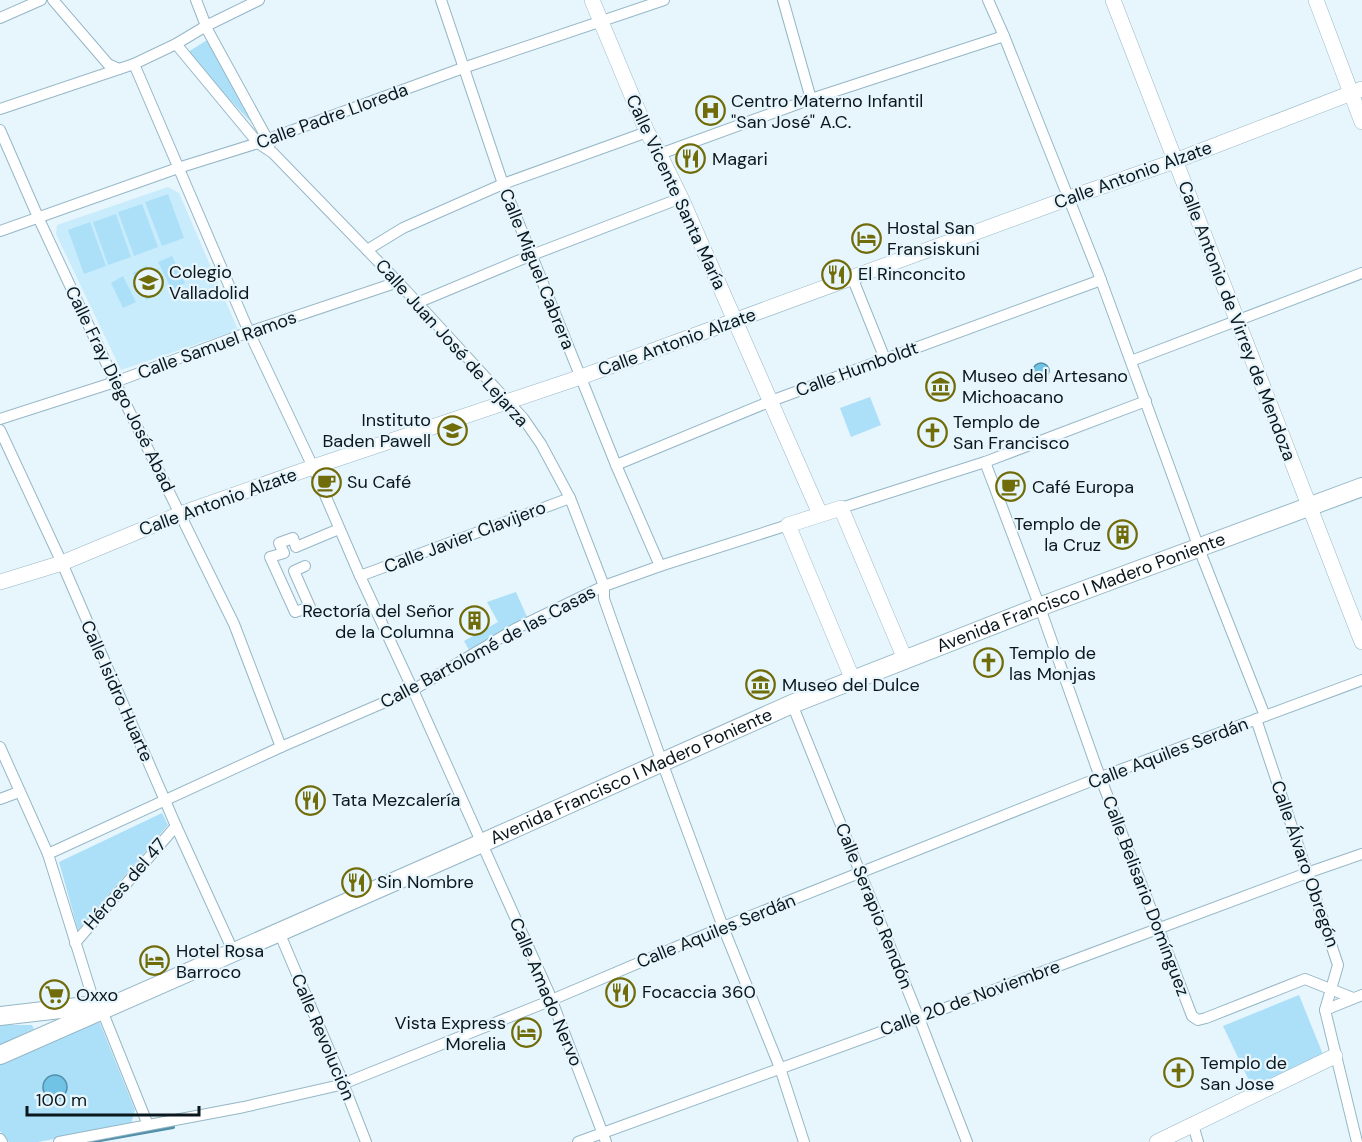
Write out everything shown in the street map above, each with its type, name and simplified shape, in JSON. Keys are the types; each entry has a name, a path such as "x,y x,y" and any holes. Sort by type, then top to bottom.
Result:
{"main road":[{"name":"Avenida Francisco I Madero Poniente","path":"0,1055 792,704 1039,607 1362,487"},
{"path":"0,1016 102,1008"}],"street":[{"path":"0,18 41,0"},
{"path":"53,0 108,64 119,69"},
{"name":"Calle Juan José de Lejarza","path":"196,0 206,26 263,141"},
{"path":"0,109 134,64 259,0"},
{"name":"Calle Miguel Cabrera","path":"441,0 503,184 616,465 660,566"},
{"name":"Calle Vicente Santa María","path":"592,0 646,132 660,154 681,198 820,514"},
{"name":"Calle Padre Lloreda","path":"0,231 178,168 263,141 463,68 664,0"},
{"path":"783,0 811,99"},
{"name":"Calle Álvaro Obregón","path":"988,0 1101,280 1260,718 1307,873 1338,965 1325,1010"},
{"name":"Calle Antonio de Virrey de Mendoza","path":"1113,0 1362,642"},
{"path":"1316,0 1356,92 1362,122"},
{"path":"660,154 811,99 1004,36"},
{"name":"Calle Juan José de Lejarza","path":"176,44 273,153 398,282 508,401 541,444 570,498 604,586 604,599 662,762 723,927 780,1068 804,1142"},
{"name":"Calle Amado Nervo","path":"134,64 249,332 313,467 551,999 604,1138"},
{"name":"Calle Antonio Alzate","path":"0,582 62,563 180,514 313,467 581,377 1175,161 1356,92"},
{"name":"Calle Fray Diego José Abad","path":"0,130 115,382 234,624 281,747"},
{"path":"367,250 403,228 503,184 646,132"},
{"path":"417,303 532,255 681,198"},
{"path":"1131,361 1362,273"},
{"path":"852,277 885,359"},
{"name":"Calle Humboldt","path":"616,465 771,401 1101,280"},
{"name":"Calle Samuel Ramos","path":"0,419 115,382 249,332 398,282"},
{"name":"Calle Bartolomé de las Casas","path":"48,854 281,747 413,690 515,629 604,586 985,462 1146,401"},
{"name":"Calle Isidro Huarte","path":"0,430 62,563 176,826 234,952"},
{"name":"Calle Belisario Domínguez","path":"985,462 1192,1016 1198,1020 1206,1018 1305,979 1330,989"},
{"name":"Calle Javier Clavijero","path":"360,576 570,498"},
{"path":"841,508 905,659"},
{"path":"788,525 853,680"},
{"path":"305,566 294,571 310,607 295,612 270,557 284,553 279,543 293,538 296,547 339,528"},
{"name":"Calle Aquiles Serdán","path":"59,1142 244,1107 322,1090 343,1083 723,927 1101,777 1362,680"},
{"name":"Calle Serapio Rendón","path":"792,704 967,1142"},
{"path":"0,747 48,854 75,943 148,1125"},
{"path":"0,799 19,792"},
{"name":"Héroes del 47","path":"75,943 176,826"},
{"name":"Calle 20 de Noviembre","path":"578,1142 604,1138 780,1068 1362,854"},
{"name":"Calle Revolución","path":"279,933 366,1142"},
{"path":"1330,989 1357,997"},
{"path":"1357,997 1325,1010 1335,1056 1357,1117 1357,1142"},
{"path":"1157,1142 1335,1056"},
{"path":"1193,1125 1198,1142"}],"shaded area":[{"path":"207,40 253,124 188,56 188,52"},
{"name":"Colegio Valladolid","path":"168,187 179,193 238,330 121,370 56,234 57,225"},
{"path":"168,194 184,238 162,246 145,202"},
{"path":"142,204 158,247 134,256 118,212"},
{"path":"116,214 131,257 108,265 93,222"},
{"path":"90,222 106,266 84,274 68,230"},
{"path":"172,256 185,283 172,290 158,262"},
{"path":"147,266 160,294 146,300 133,273"},
{"path":"123,276 136,302 123,308 111,283"},
{"path":"1038,363 1044,363 1049,371 1047,377 1038,379 1033,374 1033,368"},
{"path":"870,397 881,425 851,437 840,408"},
{"path":"516,592 528,619 469,650 464,641 498,622 487,602"},
{"path":"162,813 168,825 78,930 59,862"},
{"path":"1299,995 1324,1057 1253,1089 1223,1026"},
{"path":"99,1021 135,1110 131,1124 38,1142 9,1142 0,1131 0,1065"},
{"path":"0,1025 32,1025 34,1029 0,1045"},
{"path":"55,1075 63,1079 67,1087 63,1095 55,1099 47,1095 43,1087 47,1079"}],"waterway":[{"path":"89,1142 173,1127"}],"place":[{"name":"Centro Materno Infantil \"San José\" A.C.","path":"710,111"},
{"name":"Magari","path":"691,159"},
{"name":"Hostal San Fransiskuni","path":"866,238"},
{"name":"El Rinconcito","path":"837,274"},
{"name":"Colegio Valladolid","path":"148,282"},
{"name":"Museo del Artesano Michoacano","path":"941,386"},
{"name":"Instituto Baden Pawell","path":"452,430"},
{"name":"Templo de San Francisco","path":"932,432"},
{"name":"Su Café","path":"326,482"},
{"name":"Café Europa","path":"1011,487"},
{"name":"Templo de la Cruz","path":"1122,534"},
{"name":"Rectoría del Señor de la Columna","path":"475,621"},
{"name":"Templo de las Monjas","path":"988,663"},
{"name":"Museo del Dulce","path":"761,685"},
{"name":"Tata Mezcalería","path":"311,800"},
{"name":"Sin Nombre","path":"356,882"},
{"name":"Hotel Rosa Barroco","path":"155,961"},
{"name":"Focaccia 360","path":"621,992"},
{"name":"Oxxo","path":"55,995"},
{"name":"Vista Express Morelia","path":"527,1033"},
{"name":"Templo de San Jose","path":"1179,1073"}]}
